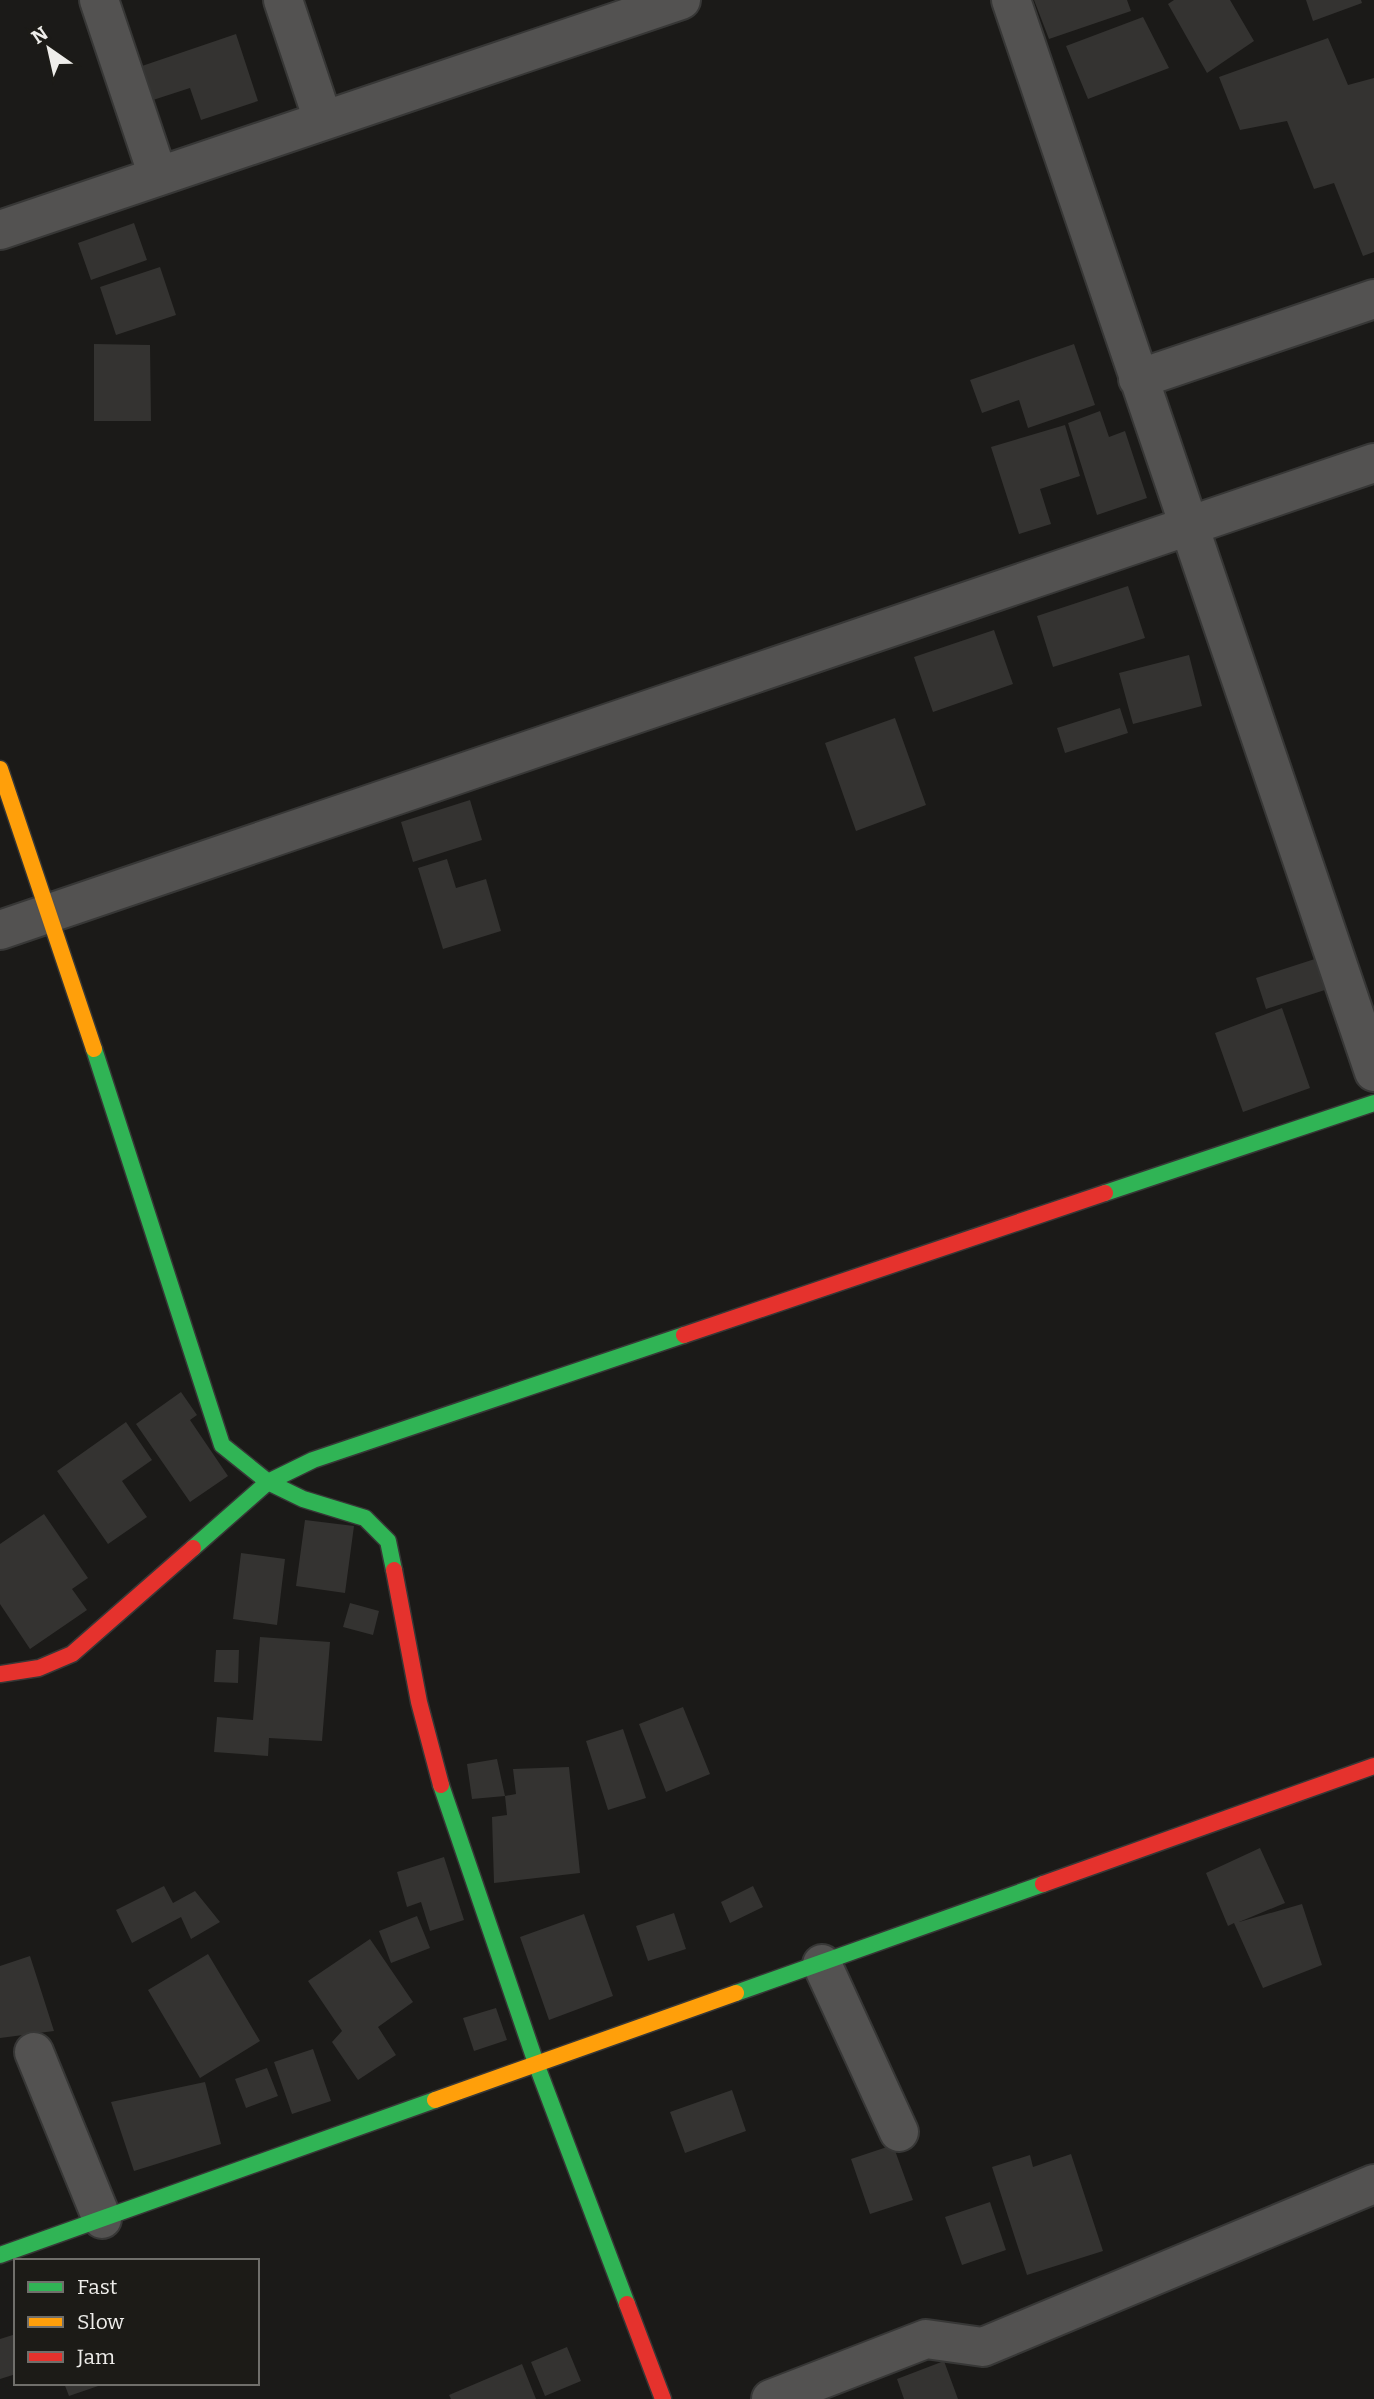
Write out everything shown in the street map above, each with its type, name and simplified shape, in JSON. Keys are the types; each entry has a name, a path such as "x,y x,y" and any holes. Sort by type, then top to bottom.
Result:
{"street":[{"path":"99,0 158,176"},
{"path":"283,0 323,120"},
{"path":"0,230 681,0"},
{"path":"1011,0 1374,1072"},
{"path":"1138,379 1374,299"},
{"path":"0,930 1374,463"},
{"path":"0,769 50,913 222,1445 268,1482 303,1499 365,1518 388,1541 419,1702 443,1792 537,2066 663,2399"},
{"path":"0,1674 38,1668 72,1654 268,1482 313,1460 1374,1103"},
{"path":"0,2255 1374,1766"},
{"path":"822,1964 899,2132"},
{"path":"34,2052 102,2219"},
{"path":"771,2399 926,2339 983,2347 1374,2184"}],"building":[{"path":"1034,0 1127,0 1131,11 1049,39"},
{"path":"1174,0 1230,0 1254,41 1207,73 1168,4"},
{"path":"1306,0 1361,0 1362,3 1313,21"},
{"path":"1143,17 1169,68 1088,99 1066,46"},
{"path":"236,34 258,101 201,120 190,88 153,100 142,66"},
{"path":"1328,38 1348,85 1374,78 1374,252 1363,256 1334,183 1314,189 1287,121 1240,130 1219,77"},
{"path":"134,223 147,260 91,280 78,243"},
{"path":"160,267 176,315 116,335 100,287"},
{"path":"94,344 150,345 151,421 94,421"},
{"path":"1074,344 1095,405 1028,428 1019,400 982,413 970,380"},
{"path":"1100,411 1109,437 1125,431 1147,498 1097,515 1068,423"},
{"path":"1065,425 1080,476 1040,489 1051,524 1019,534 991,447"},
{"path":"1128,586 1145,638 1053,667 1037,616"},
{"path":"994,630 1013,684 933,712 914,657"},
{"path":"1189,655 1202,706 1133,724 1119,673"},
{"path":"1120,708 1128,733 1065,753 1057,728"},
{"path":"895,718 926,805 856,831 825,743"},
{"path":"470,800 482,840 413,862 401,822"},
{"path":"447,859 456,888 486,879 501,931 443,949 418,868"},
{"path":"1321,957 1331,988 1266,1009 1256,978"},
{"path":"1282,1008 1310,1088 1243,1112 1215,1033"},
{"path":"181,1392 197,1415 190,1420 228,1476 190,1502 136,1424"},
{"path":"126,1422 152,1460 122,1481 147,1517 108,1544 57,1471"},
{"path":"44,1514 88,1578 72,1589 87,1610 30,1649 0,1604 0,1544"},
{"path":"305,1520 354,1526 345,1593 296,1586"},
{"path":"241,1553 285,1559 277,1625 233,1619"},
{"path":"350,1603 379,1611 373,1635 343,1627"},
{"path":"260,1637 330,1642 322,1741 269,1738 268,1756 214,1752 217,1717 253,1720"},
{"path":"216,1650 239,1650 238,1683 214,1682"},
{"path":"683,1707 710,1774 666,1792 639,1724"},
{"path":"623,1729 646,1798 608,1810 586,1741"},
{"path":"497,1759 505,1796 472,1799 467,1764"},
{"path":"569,1767 580,1873 494,1883 492,1817 507,1815 505,1796 516,1794 513,1769"},
{"path":"1260,1848 1285,1903 1239,1922 1302,1904 1322,1965 1263,1988 1234,1923 1228,1926 1206,1873"},
{"path":"444,1857 464,1920 430,1931 421,1902 407,1907 397,1872"},
{"path":"164,1886 173,1903 195,1891 220,1922 191,1939 181,1917 132,1943 116,1910"},
{"path":"753,1886 763,1907 730,1923 721,1902"},
{"path":"674,1913 686,1949 648,1961 636,1926"},
{"path":"584,1914 613,1996 549,2020 520,1937"},
{"path":"417,1916 430,1948 391,1963 379,1931"},
{"path":"370,1939 413,2002 378,2027 396,2055 358,2080 332,2042 342,2031 308,1981"},
{"path":"208,1954 260,2041 200,2078 148,1990"},
{"path":"30,1956 54,2031 0,2038 0,1966"},
{"path":"496,2008 507,2040 474,2051 463,2018"},
{"path":"313,2049 331,2101 292,2114 274,2062"},
{"path":"267,2068 278,2096 246,2108 235,2079"},
{"path":"205,2082 221,2144 134,2171 111,2102"},
{"path":"732,2090 746,2131 685,2153 670,2112"},
{"path":"893,2145 913,2200 870,2214 851,2159"},
{"path":"1071,2154 1103,2251 1027,2275 992,2167 1030,2155 1033,2167"},
{"path":"990,2202 1006,2250 962,2265 945,2217"},
{"path":"14,2335 14,2375 0,2379 0,2339"},
{"path":"567,2347 581,2381 545,2396 531,2362"},
{"path":"944,2361 958,2399 904,2399 897,2379"},
{"path":"522,2364 536,2399 451,2399 449,2395"},
{"path":"65,2385 101,2385 69,2396"}],"traffic: fast":[{"path":"94,1049 222,1445 268,1482 303,1499 365,1518 388,1541 394,1570"},
{"path":"1105,1193 1374,1103"},
{"path":"193,1548 268,1482 313,1460 684,1335"},
{"path":"441,1785 537,2066 627,2304"},
{"path":"736,1993 1043,1884"},
{"path":"0,2255 435,2100"}],"traffic: slow":[{"path":"0,769 94,1049"},
{"path":"435,2100 736,1993"}],"traffic: jam":[{"path":"684,1335 1105,1193"},
{"path":"0,1674 39,1668 72,1654 193,1548"},
{"path":"394,1570 419,1702 441,1785"},
{"path":"1043,1884 1374,1766"},
{"path":"627,2304 663,2399"}]}
